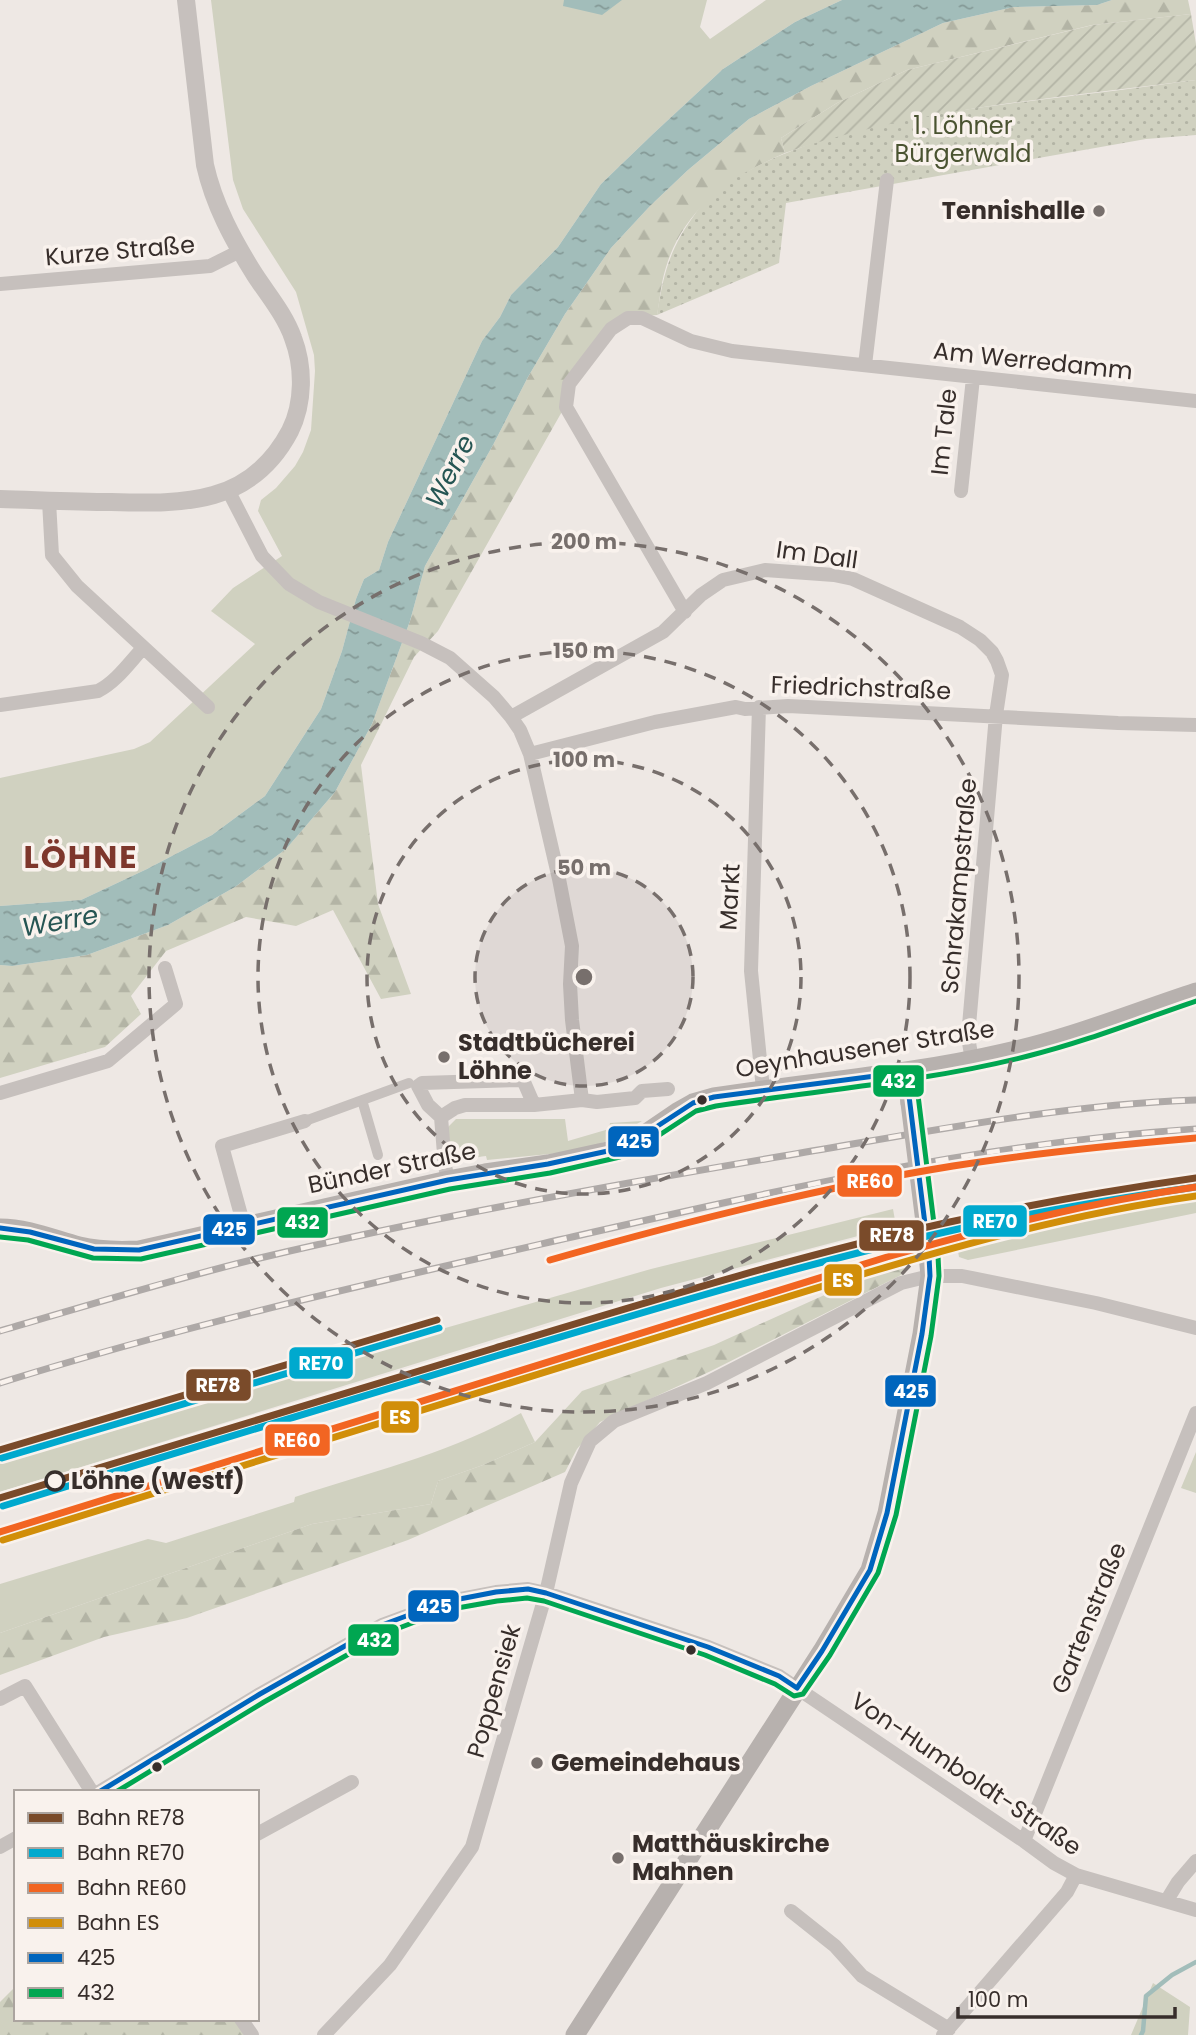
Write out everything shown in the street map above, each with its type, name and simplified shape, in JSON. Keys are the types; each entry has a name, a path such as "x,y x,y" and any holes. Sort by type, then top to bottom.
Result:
{"main road":[{"name":"Oeynhausener Straße","path":"548,1164 630,1144 677,1111 714,1097 906,1072 972,1060 1047,1043 1196,992"},
{"path":"575,2035 822,1651 870,1570 887,1513 922,1334 929,1266 906,1072"},
{"name":"Bünder Straße","path":"0,1228 14,1228 82,1247 118,1251 139,1250 448,1180 548,1164"}],"street":[{"path":"0,499 179,502 206,498 228,490 260,471 275,456 295,422 301,387 298,353 293,337 240,251 215,201 205,165 186,0"},
{"path":"865,365 887,180"},
{"name":"Kurze Straße","path":"0,284 210,266 240,251"},
{"name":"Am Werredamm","path":"685,612 566,407 569,384 611,329 628,318 642,318 691,341 732,351 1196,401"},
{"name":"Im Tale","path":"961,491 973,378"},
{"path":"228,490 262,556 289,584 319,602 421,643 450,658 494,697 511,717 530,754 572,946 570,984 582,1100"},
{"path":"49,501 52,555 77,586 208,707"},
{"name":"Im Dall","path":"511,717 663,632 701,595 723,580 765,570 853,579 960,627 992,652 1002,675 996,715"},
{"path":"0,705 98,691 113,681 143,648"},
{"name":"Friedrichstraße","path":"530,754 655,722 736,707 745,709 788,706 1196,725"},
{"name":"Markt","path":"759,707 750,960 763,1089"},
{"name":"Schrakampstraße","path":"972,1060 968,1037 996,715"},
{"path":"0,1093 108,1061 176,1004 165,968"},
{"path":"244,1226 222,1146 413,1084 519,1080 524,1082 534,1105"},
{"path":"413,1084 428,1105 441,1117 448,1180"},
{"path":"441,1117 465,1105 534,1105 582,1100 597,1102 635,1098 642,1091 668,1088"},
{"path":"362,1100 378,1155"},
{"name":"Poppensiek","path":"324,2035 390,1965 472,1847 546,1593 570,1483 590,1441 614,1421 707,1383 929,1266 962,1276 1096,1303 1196,1328"},
{"name":"Gartenstraße","path":"1024,1841 1196,1413"},
{"name":"Von-Humboldt-Straße","path":"102,1790 260,1694 382,1625 444,1602 528,1589 708,1647 779,1676 1054,1863 1076,1875 1196,1910"},
{"path":"0,1699 25,1686 91,1790"},
{"path":"259,1833 352,1782"},
{"path":"1167,1900 1196,1861"},
{"path":"791,1911 835,1946 862,1976 946,2032 1067,1892 1076,1875"}],"green space":[{"path":"211,0 707,0 700,27 710,39 766,0 842,0 795,22 723,69 601,184 558,247 511,295 500,317 482,341 388,542 379,570 364,579 321,709 265,796 212,835 81,900 0,906 0,778 134,749 150,742 255,644 211,611 233,588 282,556 258,511 261,500 276,488 295,466 311,430 314,355 296,292 243,209 233,180"},
{"path":"1112,0 1188,0 1191,14 1092,25 907,70 837,103 781,138 785,153 723,188 691,219 669,259 657,315 642,316 617,329 567,391 564,408 438,631 414,657 361,765 378,904 411,994 381,999 333,910 296,926 246,917 166,951 131,996 141,1014 105,1047 0,1078 0,965 12,966 87,955 168,925 235,887 286,849 335,792 372,724 410,621 425,566 565,314 611,248 650,206 749,119 943,23 1014,7 1097,5"},
{"path":"1191,14 1196,44 1196,80 937,115 886,125 785,153 781,138 837,103 907,70 1093,25"},
{"name":"1. Löhner Bürgerwald","path":"1196,80 1196,135 1146,139 786,203 779,263 657,315 673,252 699,208 739,176 777,157 819,141 909,119"},
{"path":"456,1119 565,1119 568,1141 609,1129 610,1123 642,1121 608,1141 571,1152 487,1160 486,1156 462,1156 458,1154 454,1144 448,1144 447,1128"},
{"path":"1196,1193 1196,1213 968,1260 959,1257 958,1251 1074,1218"},
{"path":"893,1209 896,1226 661,1288 0,1492 0,1457 23,1449 651,1269"},
{"path":"904,1259 905,1273 711,1371 600,1422 577,1449 565,1472 408,1540 187,1618 104,1637 0,1675 0,1633 312,1524 431,1504 438,1481 535,1442 582,1391 714,1345"},
{"path":"521,1413 535,1442 438,1481 431,1504 312,1524 0,1633 0,1584 148,1539 166,1543 294,1502 295,1497 439,1451"},
{"path":"1196,1452 1196,1493 1181,1488"},
{"path":"1153,1983 1190,2007 1188,2035 1131,2035"},
{"path":"14,1988 14,2021 235,2021 244,2035 0,2035 0,2002"}],"water":[{"path":"564,0 622,0 602,15 563,6"},
{"name":"Werre","path":"842,0 1112,0 1097,5 1014,7 943,23 749,119 688,170 611,248 565,314 425,566 410,621 372,724 335,792 286,849 235,887 168,925 87,955 12,966 0,965 0,906 81,900 212,835 265,796 321,709 364,579 379,570 388,542 482,341 500,317 511,295 558,247 601,184 723,69 795,22"}],"waterway":[{"path":"1141,2035 1146,1996 1172,1975 1196,1962"}],"railway":[{"path":"0,1331 260,1258 521,1203 989,1121 1092,1108 1196,1100"},
{"path":"0,1383 142,1341 284,1304 727,1202 960,1157 1038,1145 1196,1129"}],"rail line":[{"name":"RE60","path":"550,1260 750,1207 902,1175 1044,1153 1196,1138"},
{"name":"RE78","path":"0,1498 607,1314 775,1266 976,1216 1196,1178"},
{"name":"RE70","path":"3,1506 496,1356 832,1260 1007,1219 1196,1187"},
{"name":"RE60","path":"0,1532 887,1257 1040,1217 1196,1187"},
{"name":"ES","path":"3,1540 928,1255 1061,1221 1196,1196"},
{"name":"RE78","path":"0,1450 437,1320"},
{"name":"RE70","path":"2,1458 439,1328"}],"transit line":[{"name":"432","path":"0,1237 28,1240 93,1258 141,1259 450,1189 550,1173 620,1157 635,1151 696,1111 990,1065 1070,1044 1196,1001"},
{"name":"432","path":"119,1790 264,1702 386,1633 446,1610 497,1601 527,1598 544,1601 705,1655 775,1684 794,1696 803,1694 830,1655 878,1573 896,1515 931,1336 939,1276 938,1256 915,1071"},
{"name":"425","path":"0,1228 30,1232 94,1249 139,1250 448,1180 548,1164 617,1149 630,1144 693,1103 714,1097 906,1072"},
{"name":"425","path":"797,1688 870,1570 887,1513 922,1334 930,1276 929,1256 906,1072"},
{"name":"425","path":"102,1790 260,1694 382,1625 444,1602 496,1592 528,1589 546,1593 708,1647 779,1676 797,1688"}],"place":[{"name":"Tennishalle","path":"1099,211"},
{"name":"Stadtbücherei Löhne","path":"444,1057"},
{"name":"Löhne (Westf)","path":"55,1481"},
{"name":"Gemeindehaus","path":"537,1763"},
{"name":"Matthäuskirche Mahnen","path":"618,1858"}],"district":[{"name":"LÖHNE","path":"81,857"}]}
